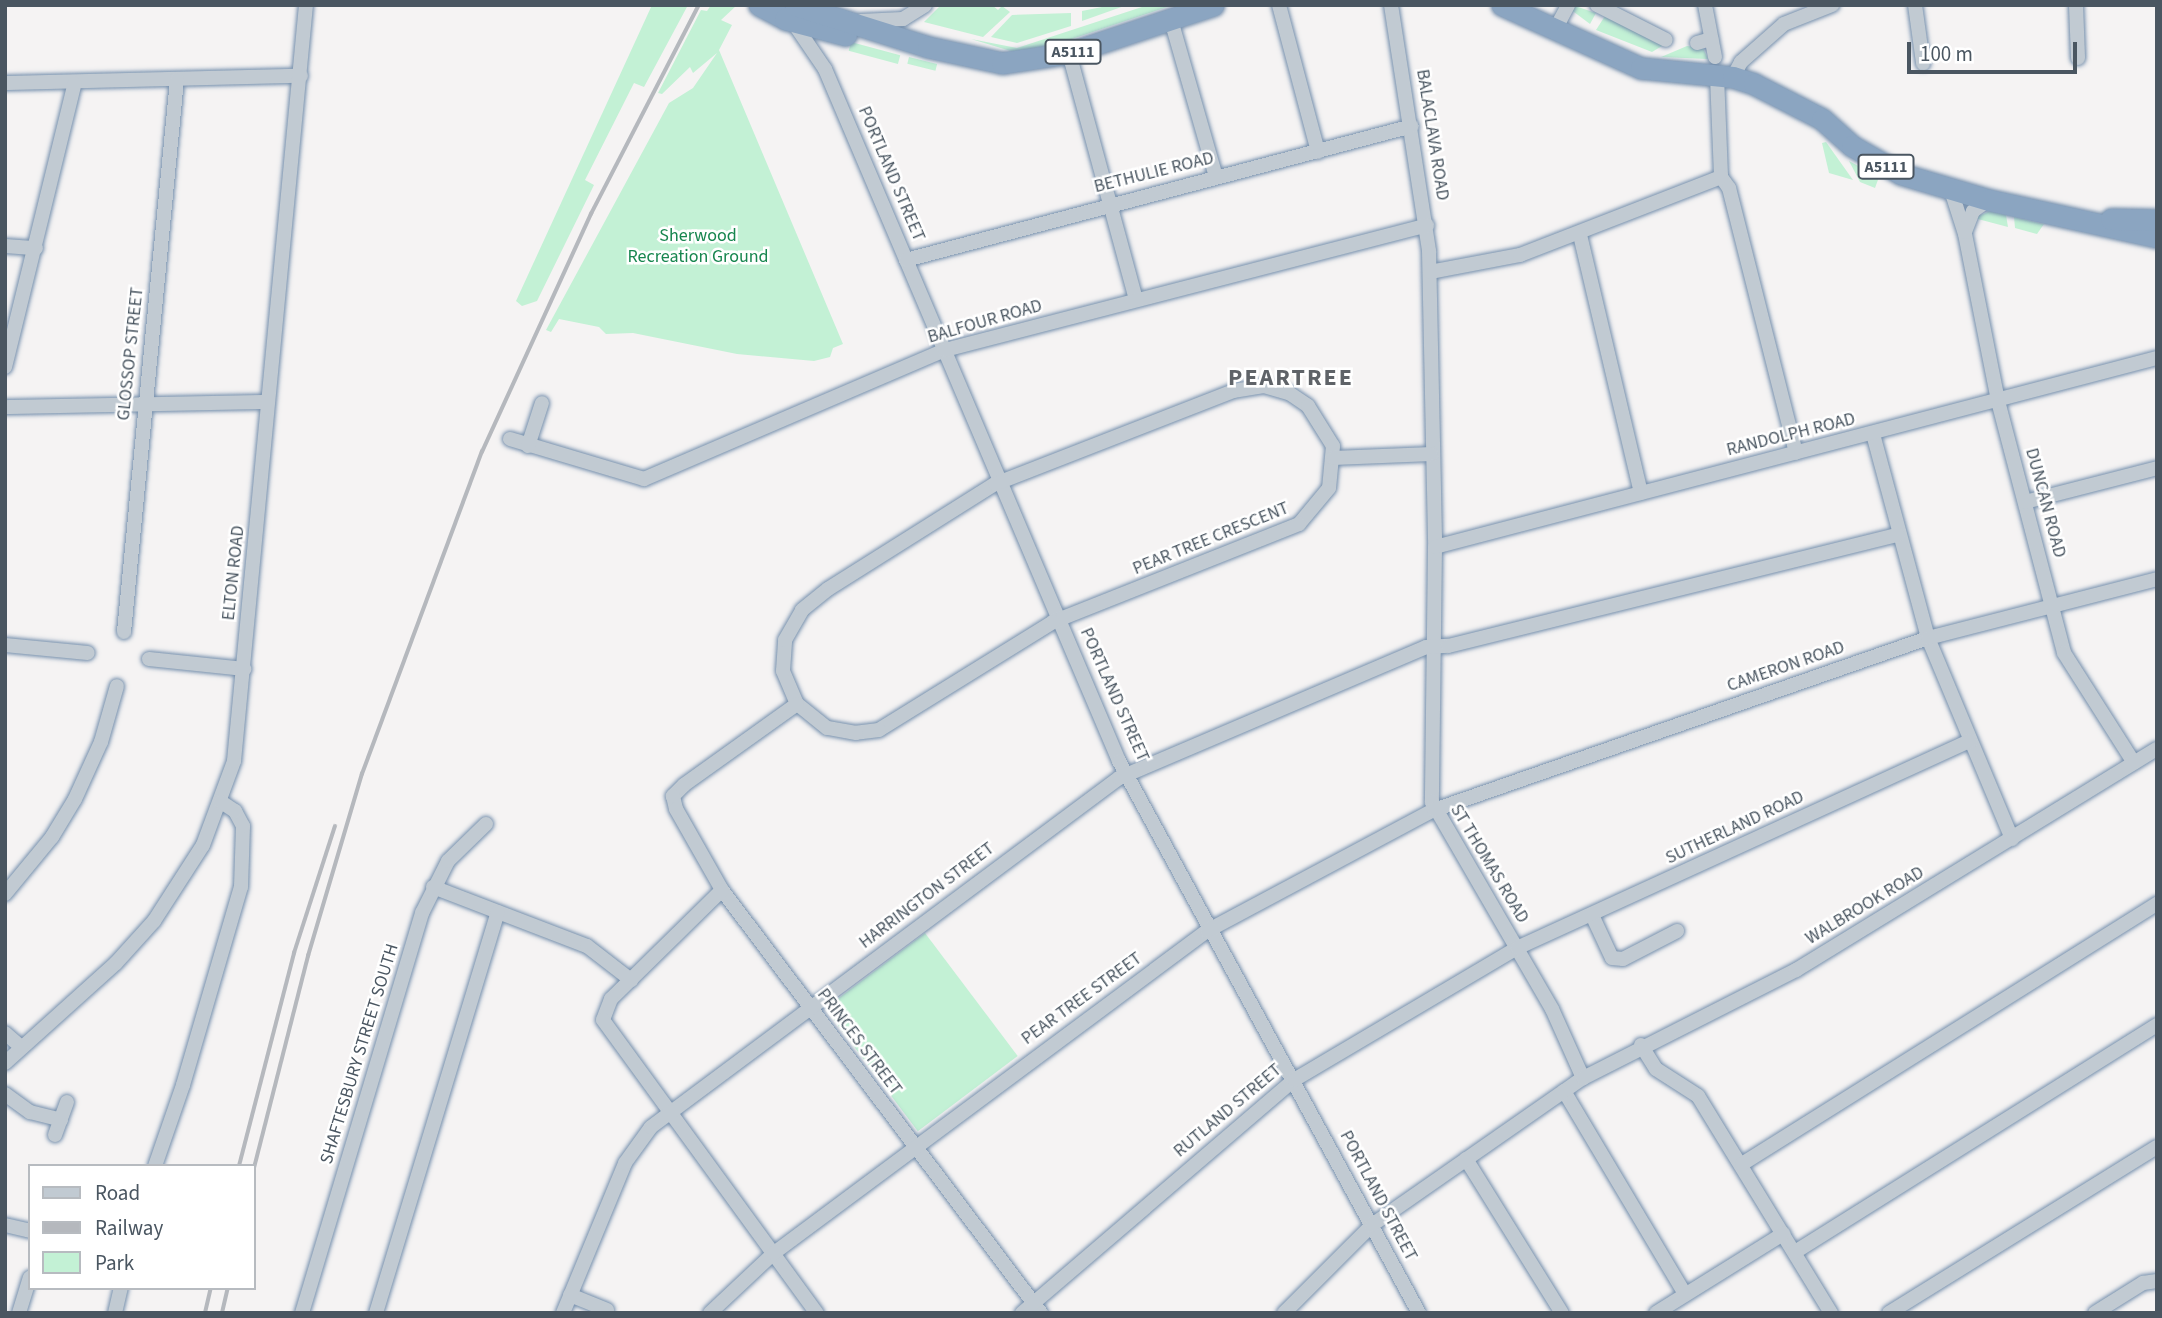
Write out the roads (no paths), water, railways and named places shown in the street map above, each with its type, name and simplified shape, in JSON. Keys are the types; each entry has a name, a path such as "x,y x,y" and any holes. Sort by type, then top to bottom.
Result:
{"highway":[{"name":"A5111","path":"759,5 849,22 928,47"},
{"name":"A5111","path":"792,11 820,29 928,47 1002,63 1069,53 1213,5"},
{"name":"A5111","path":"1502,5 1641,68 1722,70 1807,110 1885,167 1989,200 2157,237"},
{"name":"A5111","path":"1529,5 1555,27"},
{"name":"A5111","path":"2077,219 2157,220"}],"street":[{"name":"ELTON ROAD","path":"5,1063 116,963 154,921 192,866 221,802 234,761 267,402 302,76 306,5"},
{"path":"849,22 903,19 925,5"},
{"name":"BALACLAVA ROAD","path":"1391,5 1427,225 1430,272"},
{"path":"1555,27 1568,5"},
{"path":"1597,5 1666,40"},
{"path":"1704,5 1704,41 1722,70 1721,177 1729,188 1796,453"},
{"path":"1722,70 1741,62 1784,24 1832,5"},
{"path":"1914,5 1923,63"},
{"path":"2076,5 2078,58"},
{"path":"1285,10 1318,152"},
{"name":"PORTLAND STREET","path":"792,11 825,69 1127,774 1419,1313"},
{"path":"1171,20 1216,177"},
{"name":"PORTLAND STREET","path":"820,29 825,69"},
{"path":"1069,53 1136,300"},
{"path":"5,83 302,76"},
{"name":"GLOSSOP STREET","path":"124,632 177,80"},
{"path":"5,367 75,83"},
{"name":"BETHULIE ROAD","path":"906,260 1111,203 1318,152 1412,125"},
{"path":"1430,272 1520,255 1580,235 1721,177"},
{"name":"DUNCAN ROAD","path":"1951,190 1965,234 1998,401 2068,664 2134,763"},
{"path":"1965,234 1973,211 1989,200"},
{"name":"BALFOUR ROAD","path":"510,439 644,478 945,350 1427,225"},
{"path":"1580,235 1641,493"},
{"path":"5,246 36,248"},
{"name":"ST THOMAS ROAD","path":"1430,272 1431,454 1435,547 1430,757 1434,810 1552,1009 1583,1078"},
{"name":"RANDOLPH ROAD","path":"1435,547 2157,358"},
{"path":"797,704 785,679 783,654 788,631 806,605 1002,483 1233,391 1258,386 1289,393 1308,406 1329,435 1334,458 1431,454"},
{"path":"5,407 267,402"},
{"path":"528,446 542,403"},
{"path":"1873,434 1898,535 1928,638 2012,839"},
{"name":"PEAR TREE CRESCENT","path":"797,704 827,728 856,733 879,730 1059,620 1299,524 1327,492 1334,458"},
{"path":"2025,502 2157,468"},
{"name":"HARRINGTON STREET","path":"563,1313 625,1163 642,1137 670,1111 1127,774 1434,647 1898,535"},
{"name":"CAMERON ROAD","path":"1434,810 1928,638 2157,579"},
{"path":"5,645 88,653"},
{"path":"149,659 244,669"},
{"path":"5,894 52,837 75,799 101,742 117,686"},
{"name":"PRINCES STREET","path":"797,704 684,785 673,802 722,890 1037,1308"},
{"name":"SUTHERLAND ROAD","path":"1517,948 1969,741"},
{"name":"WALBROOK ROAD","path":"1583,1078 1641,1045 1796,970 2157,749"},
{"path":"156,1164 183,1085 241,887 243,826 235,811 221,802"},
{"name":"PEAR TREE STREET","path":"710,1313 774,1253 1212,928 1434,810"},
{"name":"SHAFTESBURY STREET SOUTH","path":"302,1313 433,887 451,858 486,824"},
{"path":"433,887 595,950 631,980"},
{"path":"722,890 606,1006 603,1020 817,1313"},
{"path":"1742,1164 2157,904"},
{"path":"376,1313 498,912"},
{"path":"1592,915 1612,958 1623,959 1677,932"},
{"name":"RUTLAND STREET","path":"1022,1313 1037,1308 1294,1080 1517,948"},
{"path":"1795,1252 2157,1025"},
{"path":"5,1033 21,1047"},
{"path":"1641,1045 1656,1069 1698,1096 1831,1313"},
{"path":"1284,1313 1372,1225 1583,1078"},
{"path":"1564,1091 1685,1294"},
{"path":"5,1094 30,1112 61,1120"},
{"path":"55,1135 67,1102"},
{"path":"1889,1313 2157,1147"},
{"path":"1466,1159 1562,1313"},
{"path":"5,1225 28,1231"},
{"path":"1656,1313 1783,1234"},
{"path":"2095,1313 2143,1283 2157,1281"},
{"path":"19,1313 28,1284"},
{"path":"115,1313 121,1290"},
{"path":"570,1295 607,1310"}],"railway":[{"path":"255,1164 308,956 362,774 482,452 591,214 699,5"},
{"path":"240,1164 294,953 335,826"},
{"path":"205,1313 211,1290"},
{"path":"222,1313 228,1290"}],"district":[{"name":"PEARTREE","path":"1291,378"}],"park label":[{"name":"Sherwood Recreation Ground","path":"698,247"}]}
